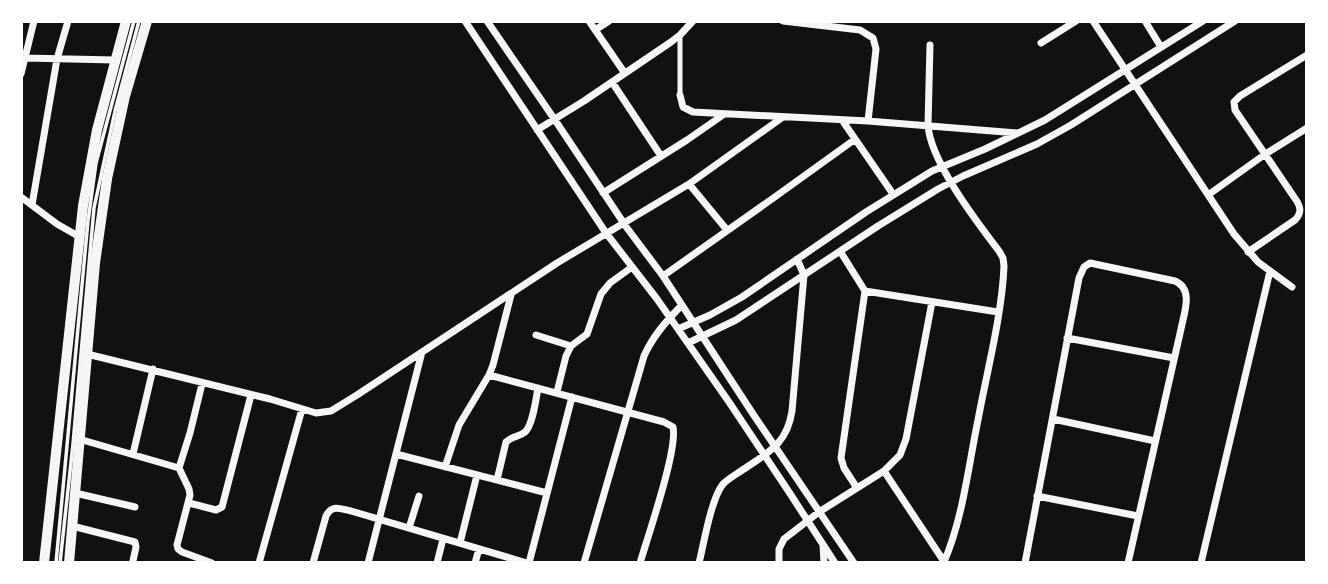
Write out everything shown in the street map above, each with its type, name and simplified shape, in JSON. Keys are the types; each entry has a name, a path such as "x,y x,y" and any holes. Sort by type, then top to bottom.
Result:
{"main road":[{"path":"44,563 86,182 126,21"},
{"path":"69,563 98,241 118,123 146,21"}],"street":[{"path":"21,69 34,21"},
{"path":"32,205 57,59 68,21"},
{"path":"466,21 606,233 678,328 835,563"},
{"path":"487,21 663,276 853,563"},
{"path":"589,21 624,72"},
{"path":"595,30 609,21"},
{"path":"537,130 680,35 693,21"},
{"path":"783,21 860,30 873,38 876,49 868,121"},
{"path":"1041,43 1076,21"},
{"path":"1093,21 1223,219 1248,252 1292,287"},
{"path":"1145,21 1161,47"},
{"path":"678,328 735,302 893,194 942,166 985,149 1063,110 1203,21"},
{"path":"688,343 736,320 839,251 951,182 1045,140 1235,21"},
{"path":"680,35 680,95 683,107 689,111 1018,133"},
{"path":"930,45 928,125 933,149 951,182 1003,258 1004,270 959,516 945,563"},
{"path":"1248,252 1295,220 1300,209 1235,110 1234,102 1307,55"},
{"path":"24,58 115,60"},
{"path":"612,82 661,156"},
{"path":"603,192 723,114"},
{"path":"87,354 302,409 321,413 337,408 557,263 689,184 783,117"},
{"path":"842,120 893,194"},
{"path":"1208,195 1307,128"},
{"path":"663,276 854,139"},
{"path":"689,184 727,230"},
{"path":"21,197 78,236"},
{"path":"839,251 866,291 841,455 844,468 858,488"},
{"path":"699,563 721,487 775,447 786,434 790,421 804,275 797,259"},
{"path":"1025,563 1079,278 1081,270 1090,264 1165,278 1182,284 1186,293 1128,563"},
{"path":"557,392 566,356 572,345 587,334 605,289 632,267"},
{"path":"1201,563 1270,271"},
{"path":"866,291 998,312"},
{"path":"445,467 459,425 489,375 499,347 511,295"},
{"path":"779,563 782,542 819,512 884,471 897,460 903,450 932,302"},
{"path":"584,563 626,412 648,346 682,305"},
{"path":"536,335 572,345"},
{"path":"1068,338 1174,358"},
{"path":"368,563 422,352"},
{"path":"133,454 153,369"},
{"path":"489,375 557,392 673,427 668,464 640,563"},
{"path":"202,384 179,468 190,495 177,547 182,552 212,563"},
{"path":"497,480 506,442 528,428 538,388"},
{"path":"189,503 214,510 222,507 251,395"},
{"path":"313,563 326,516 331,509 340,508 528,563 572,397"},
{"path":"259,563 302,409"},
{"path":"1053,419 1155,441"},
{"path":"79,439 179,468"},
{"path":"396,454 547,493"},
{"path":"884,471 945,563"},
{"path":"460,543 477,475"},
{"path":"75,493 135,507"},
{"path":"410,528 419,496"},
{"path":"1037,496 1138,516"},
{"path":"72,526 135,542 133,561"},
{"path":"436,563 443,539"},
{"path":"823,544 824,563"},
{"path":"475,563 479,549"}],"lane":[{"path":"58,563 73,444 94,208 137,21"}]}
